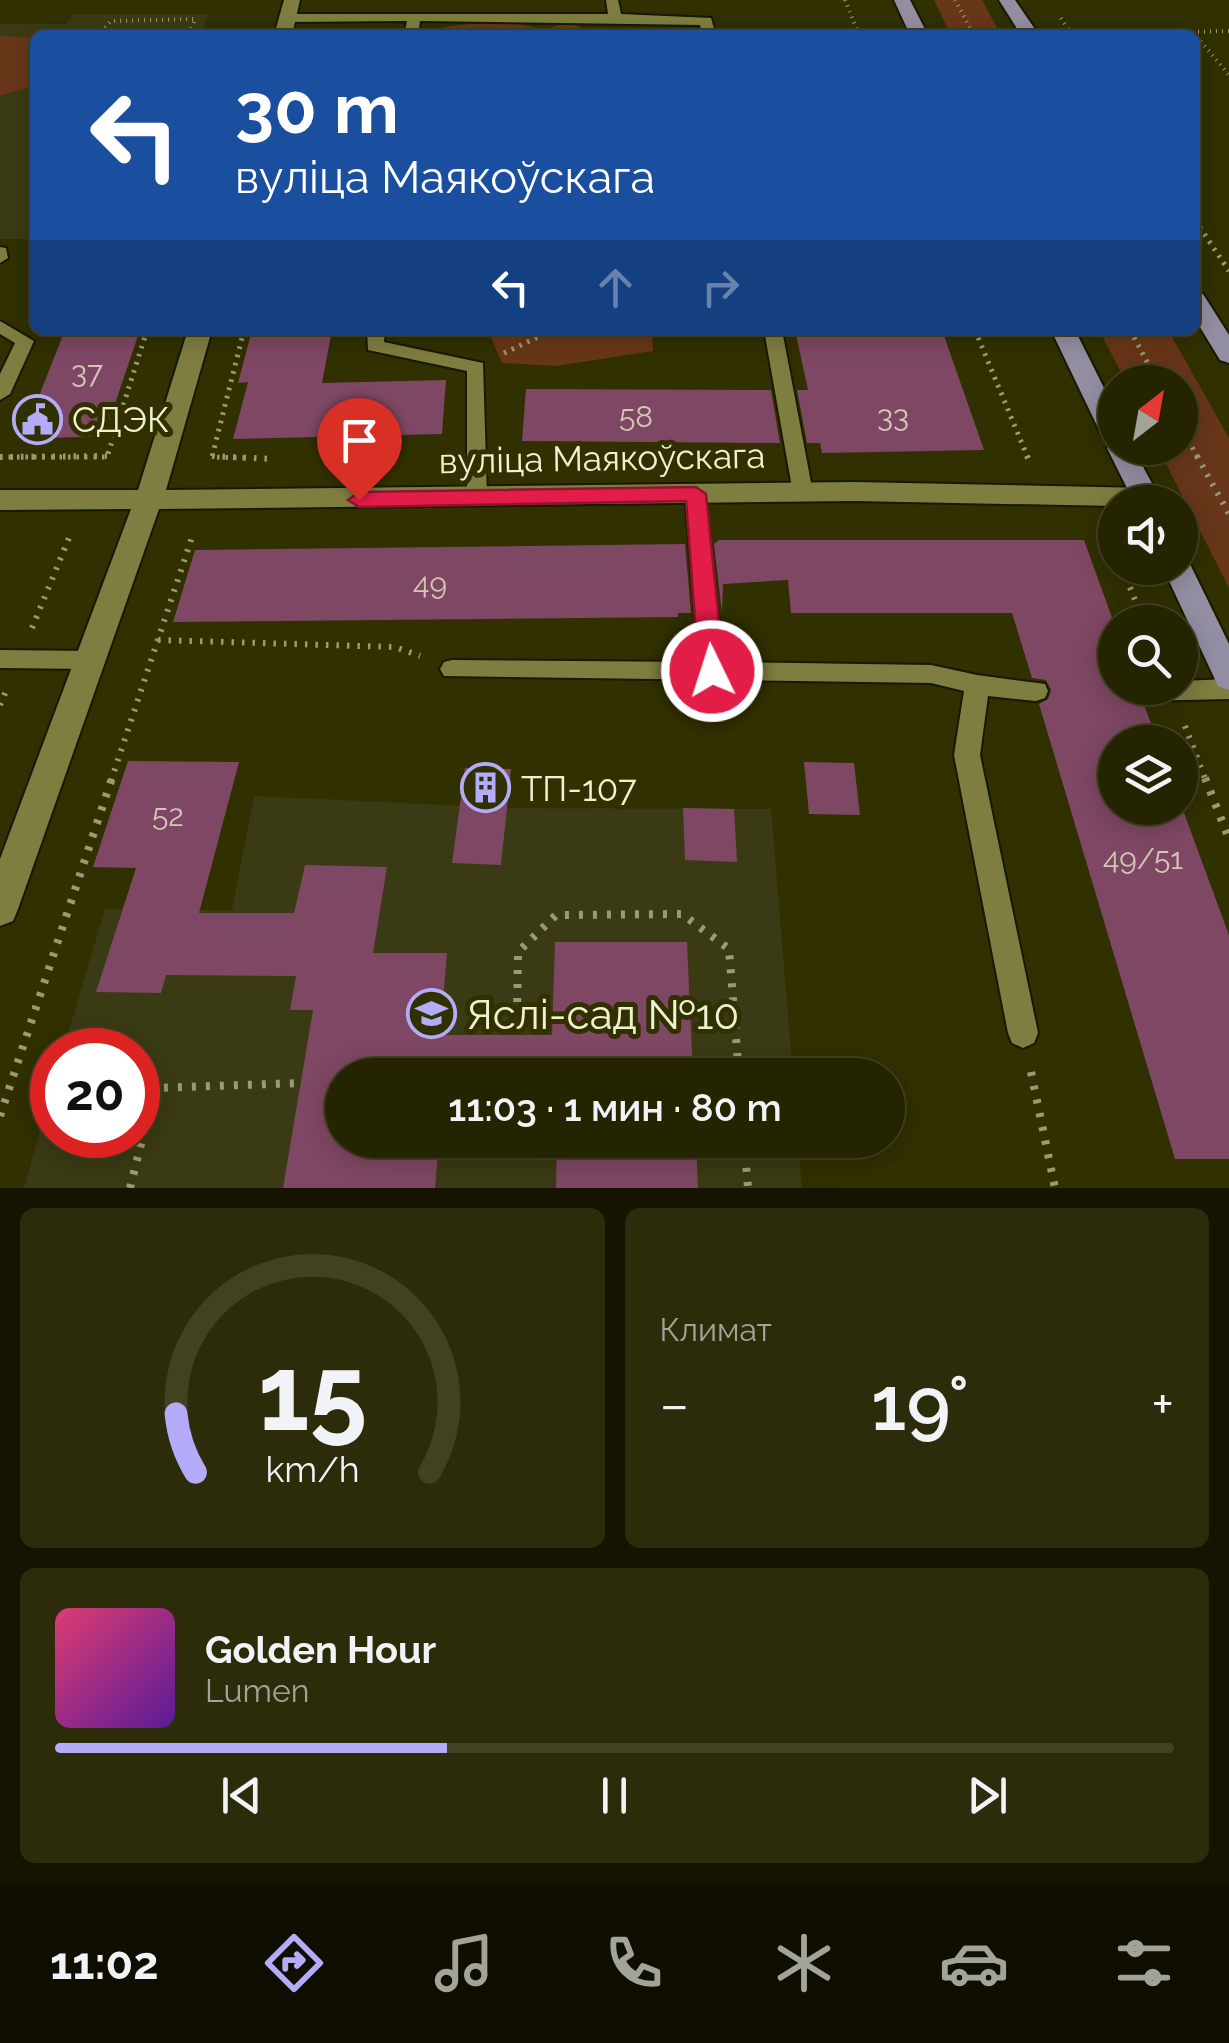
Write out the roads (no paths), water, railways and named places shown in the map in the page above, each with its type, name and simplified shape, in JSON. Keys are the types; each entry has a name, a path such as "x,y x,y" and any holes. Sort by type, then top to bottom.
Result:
{"main road":[{"path":"902,0 917,30"},
{"path":"1006,0 1027,30"},
{"path":"1200,307 1229,355"},
{"path":"1065,335 1098,401"},
{"path":"1186,585 1229,677"}],"street":[{"path":"0,909 8,867 148,502 198,335"},
{"name":"вуліца Маякоўскага","path":"0,500 148,502 803,492 1098,496"}],"lane":[{"path":"612,0 615,18"},
{"path":"412,30 414,17"},
{"path":"288,18 615,18 706,21 708,30"},
{"path":"0,326 25,341 0,394"},
{"path":"375,335 374,346 476,367 477,498"},
{"path":"773,335 803,492"},
{"path":"696,494 712,671"},
{"path":"10,659 90,660"},
{"path":"452,669 931,674 977,685 1036,692"},
{"path":"977,685 967,756 1023,1034"},
{"path":"1198,690 1229,689"}],"place":[{"name":"СДЭК","path":"37,419"},
{"name":"ТП-107","path":"486,788"},
{"name":"Яслі-сад №10","path":"431,1014"}]}
